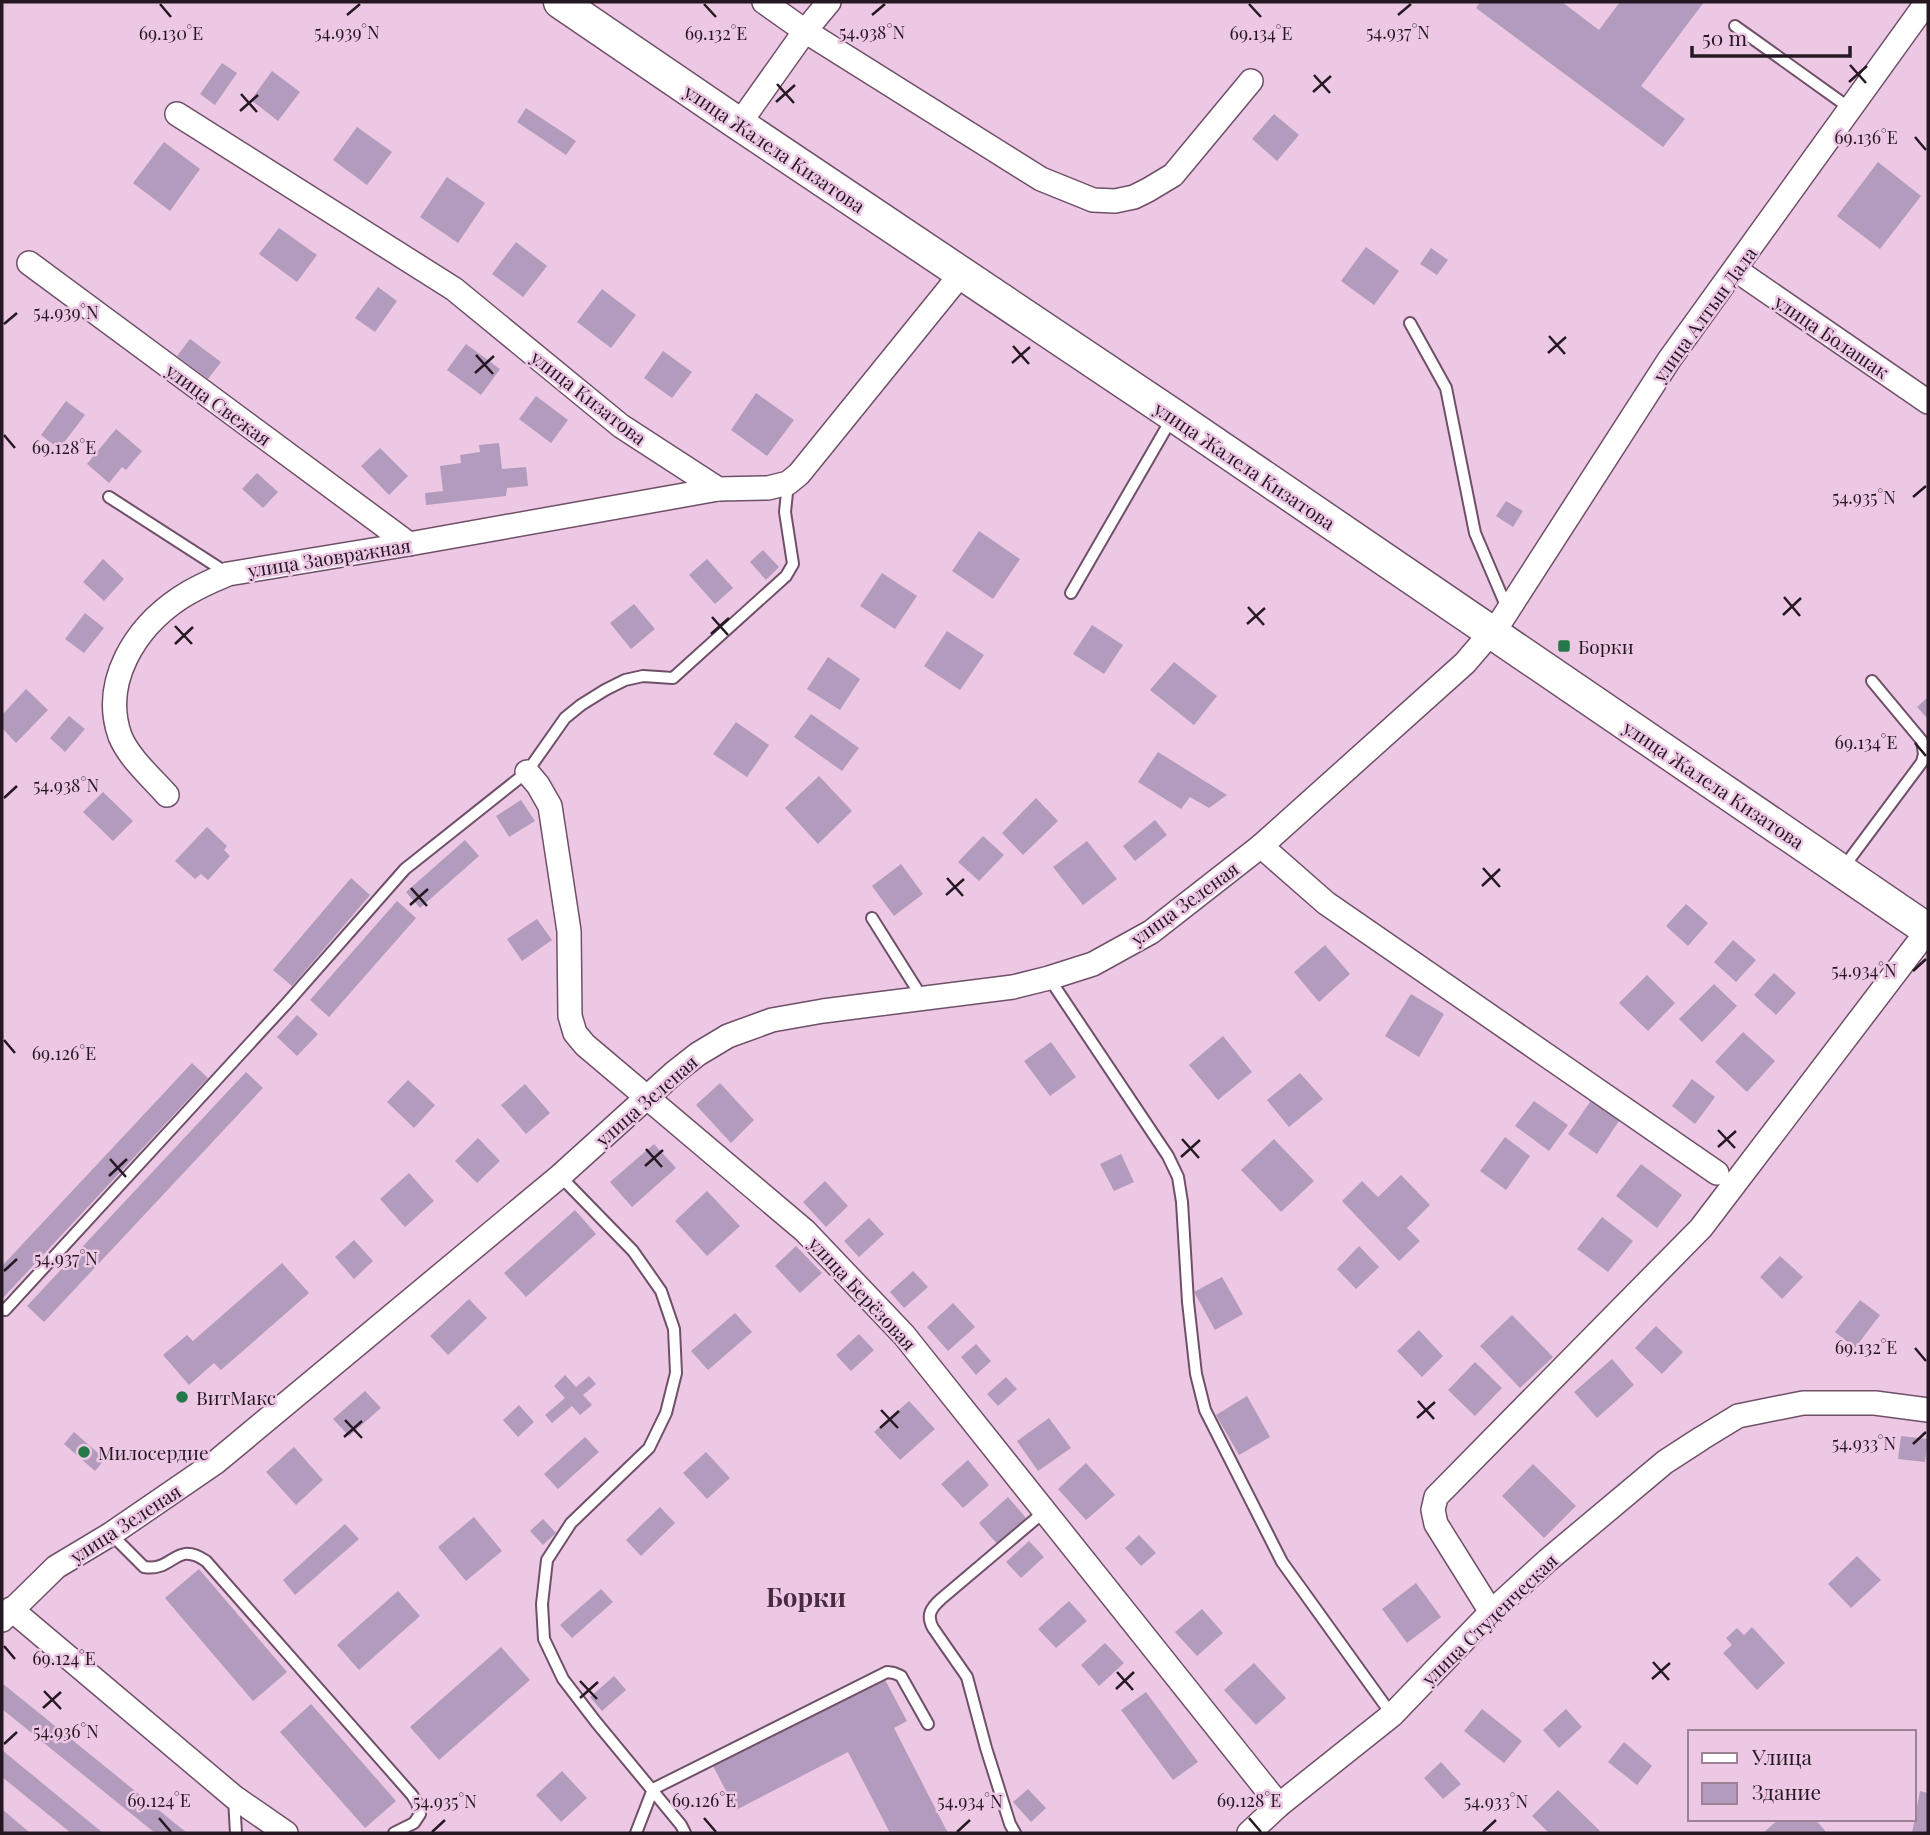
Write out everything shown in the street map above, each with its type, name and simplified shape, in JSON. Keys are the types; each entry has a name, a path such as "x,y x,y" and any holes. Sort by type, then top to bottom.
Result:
{"main road":[{"name":"улица Жалела Кизатова","path":"560,2 1173,415 1500,622 1928,930"}],"street":[{"path":"764,2 805,31 1041,179 1093,200 1115,201 1134,197 1162,184 1174,175 1251,81"},
{"path":"738,124 829,2"},
{"name":"улица Алтын Дала","path":"1500,622 1669,360 1927,2"},
{"name":"улица Кизатова","path":"177,114 454,289 621,426 718,489"},
{"name":"улица Свежая","path":"29,262 409,544"},
{"name":"улица Болашак","path":"1736,270 1928,402"},
{"path":"718,489 768,488 788,483 799,474 961,274"},
{"name":"улица Заовражная","path":"167,795 132,756 121,738 115,714 114,693 120,668 133,644 152,622 178,599 228,573 718,489"},
{"name":"улица Зеленая","path":"6,1614 56,1567 111,1534 216,1462 560,1176 698,1054 728,1036 772,1020 823,1011 1013,988 1093,964 1151,932 1261,846 1465,663 1500,622"},
{"name":"улица Берёзовая","path":"527,772 550,806 569,932 570,1016 576,1033 586,1045 805,1231 904,1335 1279,1805"},
{"path":"1261,846 1326,903 1717,1173"},
{"path":"1491,1612 1436,1524 1433,1510 1436,1497 1701,1228 1928,930"},
{"name":"улица Студенческая","path":"1249,1833 1279,1805 1392,1714 1491,1612 1548,1560 1665,1462 1738,1416 1803,1403 1875,1403 1928,1410"},
{"path":"6,1614 234,1797 286,1833"}],"lane":[{"path":"1735,26 1851,109"},
{"path":"1410,323 1446,388 1475,533 1500,622"},
{"path":"1071,593 1173,415"},
{"path":"5,1310 278,1013 405,869 527,772 565,718 581,705 625,680 643,676 673,678 786,576 793,564 785,512 788,483"},
{"path":"109,496 228,573"},
{"path":"1842,870 1925,764 1922,741 1872,681"},
{"path":"872,918 923,999"},
{"path":"1049,978 1168,1156 1178,1177 1196,1374 1205,1410 1282,1562 1392,1714"},
{"path":"560,1176 633,1251 662,1291 674,1329 676,1373 666,1413 649,1448 571,1523 547,1560 542,1604 544,1639 563,1679 653,1789 685,1833"},
{"path":"1015,1833 990,1760 968,1677 933,1628 929,1612 1045,1511"},
{"path":"111,1534 144,1567 160,1567 189,1552 206,1561 412,1795 419,1814 414,1822 394,1833"},
{"path":"636,1833 653,1789 887,1672 901,1676 928,1724"},
{"path":"234,1797 236,1833"}],"building":[{"path":"1480,2 1562,2 1599,30 1620,2 1704,2 1641,86 1685,119 1663,147 1476,8"},
{"path":"222,63 237,73 215,105 200,94"},
{"path":"272,71 300,92 278,121 251,100"},
{"path":"526,108 576,141 566,155 517,122"},
{"path":"1274,114 1299,135 1277,161 1252,139"},
{"path":"357,127 392,152 367,185 333,160"},
{"path":"164,142 200,169 170,211 133,183"},
{"path":"1878,162 1921,196 1880,249 1837,216"},
{"path":"447,177 485,203 458,243 420,217"},
{"path":"279,228 317,255 297,282 259,254"},
{"path":"516,242 547,266 523,297 492,274"},
{"path":"1366,247 1399,271 1374,305 1341,281"},
{"path":"1431,248 1448,260 1437,275 1420,264"},
{"path":"378,287 397,301 375,332 355,318"},
{"path":"602,289 636,315 611,348 577,322"},
{"path":"190,339 221,362 208,379 177,356"},
{"path":"466,344 500,369 481,395 447,370"},
{"path":"663,351 692,372 672,398 644,378"},
{"path":"756,393 794,420 767,456 731,430"},
{"path":"536,396 568,420 551,443 519,419"},
{"path":"66,401 85,415 59,449 41,435"},
{"path":"116,429 142,451 126,470 122,467 109,483 87,464"},
{"path":"499,443 502,469 526,467 528,486 507,488 506,496 426,505 425,493 443,491 440,466 461,463 460,455 480,452 479,445"},
{"path":"380,448 408,476 389,495 361,466"},
{"path":"257,473 278,492 263,508 242,489"},
{"path":"1506,501 1523,511 1513,527 1496,516"},
{"path":"979,531 1020,559 993,599 952,571"},
{"path":"763,550 779,567 766,580 750,562"},
{"path":"103,559 124,579 104,601 83,582"},
{"path":"707,559 733,588 715,604 689,575"},
{"path":"882,573 917,596 895,629 860,606"},
{"path":"634,604 655,629 631,649 610,623"},
{"path":"85,613 104,628 84,653 65,639"},
{"path":"1092,625 1123,645 1104,674 1073,654"},
{"path":"947,631 984,655 960,690 924,666"},
{"path":"828,657 860,679 840,710 807,689"},
{"path":"1174,662 1217,696 1194,725 1150,690"},
{"path":"26,689 48,710 16,743 2,728 2,715"},
{"path":"1928,697 1928,719 1917,707"},
{"path":"811,714 859,748 842,771 794,737"},
{"path":"69,716 85,729 65,752 50,738"},
{"path":"736,722 769,745 747,777 713,754"},
{"path":"1158,752 1227,795 1209,808 1190,797 1181,809 1138,782"},
{"path":"819,776 852,811 818,844 785,808"},
{"path":"103,792 133,821 113,841 83,812"},
{"path":"1036,798 1058,821 1023,855 1002,833"},
{"path":"521,800 535,821 509,837 496,816"},
{"path":"1155,820 1167,835 1135,861 1123,846"},
{"path":"207,827 227,846 224,850 230,856 208,880 201,874 195,879 175,861"},
{"path":"983,836 1004,855 979,881 958,862"},
{"path":"465,840 479,856 420,908 406,892"},
{"path":"1087,841 1117,879 1083,905 1053,867"},
{"path":"901,864 923,894 894,916 872,886"},
{"path":"351,878 370,895 292,986 273,970"},
{"path":"397,901 416,918 329,1017 310,1000"},
{"path":"1686,904 1708,923 1688,946 1666,926"},
{"path":"537,919 552,940 522,961 507,939"},
{"path":"1733,940 1756,960 1736,982 1714,962"},
{"path":"1325,945 1350,974 1319,1002 1294,972"},
{"path":"1774,973 1796,993 1776,1015 1754,995"},
{"path":"1647,975 1675,1003 1648,1031 1619,1003"},
{"path":"1714,984 1737,1006 1702,1042 1679,1019"},
{"path":"1411,994 1444,1014 1419,1057 1385,1036"},
{"path":"297,1015 318,1034 297,1056 277,1037"},
{"path":"1743,1032 1775,1061 1747,1092 1715,1062"},
{"path":"1223,1036 1252,1072 1218,1100 1189,1065"},
{"path":"1051,1042 1076,1077 1050,1096 1024,1061"},
{"path":"192,1063 208,1078 2,1299 2,1266"},
{"path":"246,1072 263,1088 44,1322 27,1306"},
{"path":"1300,1073 1323,1099 1289,1127 1267,1100"},
{"path":"1692,1079 1715,1097 1695,1124 1672,1106"},
{"path":"408,1080 435,1105 414,1128 387,1102"},
{"path":"720,1083 754,1120 731,1143 696,1105"},
{"path":"525,1084 550,1113 526,1134 501,1105"},
{"path":"1592,1099 1621,1118 1597,1154 1568,1134"},
{"path":"1534,1101 1568,1125 1549,1151 1515,1126"},
{"path":"1505,1137 1530,1156 1506,1190 1480,1171"},
{"path":"478,1138 500,1161 477,1183 455,1161"},
{"path":"1274,1139 1314,1181 1281,1212 1241,1170"},
{"path":"654,1144 676,1168 632,1207 610,1182"},
{"path":"1121,1154 1134,1182 1114,1191 1100,1164"},
{"path":"1641,1164 1682,1195 1657,1228 1616,1196"},
{"path":"409,1173 434,1201 405,1227 380,1199"},
{"path":"1401,1175 1430,1205 1407,1228 1420,1241 1399,1261 1342,1201 1362,1181 1378,1197"},
{"path":"825,1181 848,1206 826,1227 803,1202"},
{"path":"707,1191 740,1226 707,1256 675,1221"},
{"path":"575,1210 596,1234 526,1297 504,1273"},
{"path":"1602,1217 1633,1241 1608,1272 1577,1249"},
{"path":"869,1218 884,1234 859,1257 844,1241"},
{"path":"354,1240 373,1261 354,1279 335,1257"},
{"path":"796,1246 822,1273 800,1293 775,1266"},
{"path":"1359,1246 1379,1267 1356,1289 1337,1269"},
{"path":"1780,1256 1803,1277 1782,1299 1760,1277"},
{"path":"282,1263 309,1293 221,1370 214,1363 189,1385 163,1355 187,1335 193,1341"},
{"path":"913,1271 928,1287 904,1308 890,1292"},
{"path":"1222,1277 1243,1314 1215,1330 1194,1292"},
{"path":"469,1299 487,1318 448,1355 430,1336"},
{"path":"1860,1300 1880,1315 1855,1348 1835,1332"},
{"path":"953,1303 975,1327 948,1351 927,1327"},
{"path":"735,1313 752,1332 708,1370 691,1351"},
{"path":"1512,1315 1553,1357 1520,1388 1480,1346"},
{"path":"1656,1326 1683,1352 1662,1374 1635,1348"},
{"path":"1419,1330 1443,1356 1422,1377 1397,1351"},
{"path":"859,1334 874,1350 851,1371 836,1355"},
{"path":"976,1344 991,1361 976,1375 961,1357"},
{"path":"1612,1359 1634,1385 1597,1418 1574,1392"},
{"path":"1475,1362 1502,1388 1475,1416 1448,1390"},
{"path":"565,1375 576,1387 589,1376 596,1384 583,1395 592,1405 580,1415 572,1406 552,1423 545,1415 565,1398 554,1386"},
{"path":"1006,1377 1017,1389 998,1406 987,1394"},
{"path":"365,1391 381,1408 349,1436 333,1419"},
{"path":"1247,1396 1270,1437 1239,1455 1216,1415"},
{"path":"909,1401 935,1429 900,1460 874,1432"},
{"path":"519,1405 534,1422 518,1437 503,1420"},
{"path":"1049,1418 1071,1448 1038,1471 1017,1441"},
{"name":"Милосердие","path":"74,1432 105,1459 95,1471 64,1444"},
{"path":"1901,1436 1928,1439 1925,1462 1898,1459"},
{"path":"585,1437 599,1452 558,1489 544,1474"},
{"path":"294,1447 323,1480 296,1505 266,1472"},
{"path":"706,1452 730,1478 707,1499 683,1473"},
{"path":"968,1460 989,1485 963,1508 941,1484"},
{"path":"1086,1463 1115,1495 1086,1520 1058,1489"},
{"path":"1533,1464 1576,1506 1544,1538 1502,1496"},
{"path":"1008,1497 1026,1518 997,1544 979,1523"},
{"path":"660,1507 675,1523 641,1556 626,1540"},
{"path":"474,1517 502,1551 466,1581 438,1547"},
{"path":"543,1519 556,1533 543,1545 530,1531"},
{"path":"345,1524 359,1539 295,1595 283,1580"},
{"path":"1139,1535 1156,1553 1141,1566 1125,1548"},
{"path":"1029,1541 1044,1557 1021,1578 1006,1562"},
{"path":"1857,1556 1881,1580 1851,1608 1828,1584"},
{"path":"199,1569 287,1672 253,1701 165,1598"},
{"path":"1416,1583 1441,1617 1407,1643 1382,1609"},
{"path":"601,1589 613,1602 572,1638 560,1625"},
{"path":"398,1591 420,1616 359,1670 337,1645"},
{"path":"1069,1601 1087,1621 1056,1648 1038,1629"},
{"path":"1202,1609 1223,1633 1197,1656 1175,1632"},
{"path":"1752,1627 1785,1663 1757,1690 1723,1653 1732,1645 1726,1638 1737,1628 1744,1635"},
{"path":"1105,1643 1124,1663 1099,1686 1081,1665"},
{"path":"501,1647 530,1680 439,1760 410,1727"},
{"path":"1254,1663 1286,1698 1256,1725 1224,1690"},
{"path":"614,1676 626,1690 602,1711 590,1697"},
{"path":"884,1678 907,1721 894,1728 948,1833 890,1833 848,1752 736,1810 713,1766"},
{"path":"2,1683 187,1833 155,1833 2,1709"},
{"path":"1146,1692 1198,1762 1173,1780 1121,1710"},
{"path":"311,1704 396,1801 365,1828 280,1732"},
{"path":"1482,1709 1522,1741 1504,1763 1464,1731"},
{"path":"1566,1709 1582,1727 1559,1748 1543,1730"},
{"path":"1624,1742 1652,1766 1637,1785 1608,1762"},
{"path":"2,1750 103,1833 71,1833 2,1777"},
{"path":"1441,1762 1461,1784 1443,1799 1424,1778"},
{"path":"562,1771 587,1798 561,1822 536,1795"},
{"path":"1028,1789 1046,1808 1031,1822 1013,1802"},
{"path":"1558,1790 1600,1831 1549,1833 1532,1816"},
{"path":"1920,1791 1928,1793 1928,1833 1912,1833"},
{"path":"2,1809 30,1833 2,1833"},
{"path":"1777,1821 1817,1821 1827,1833 1763,1833"}],"place":[{"name":"Борки","path":"1564,646"},
{"name":"ВитМакс","path":"182,1397"},
{"name":"Милосердие","path":"84,1452"}],"district":[{"name":"Борки","path":"806,1596"}]}
